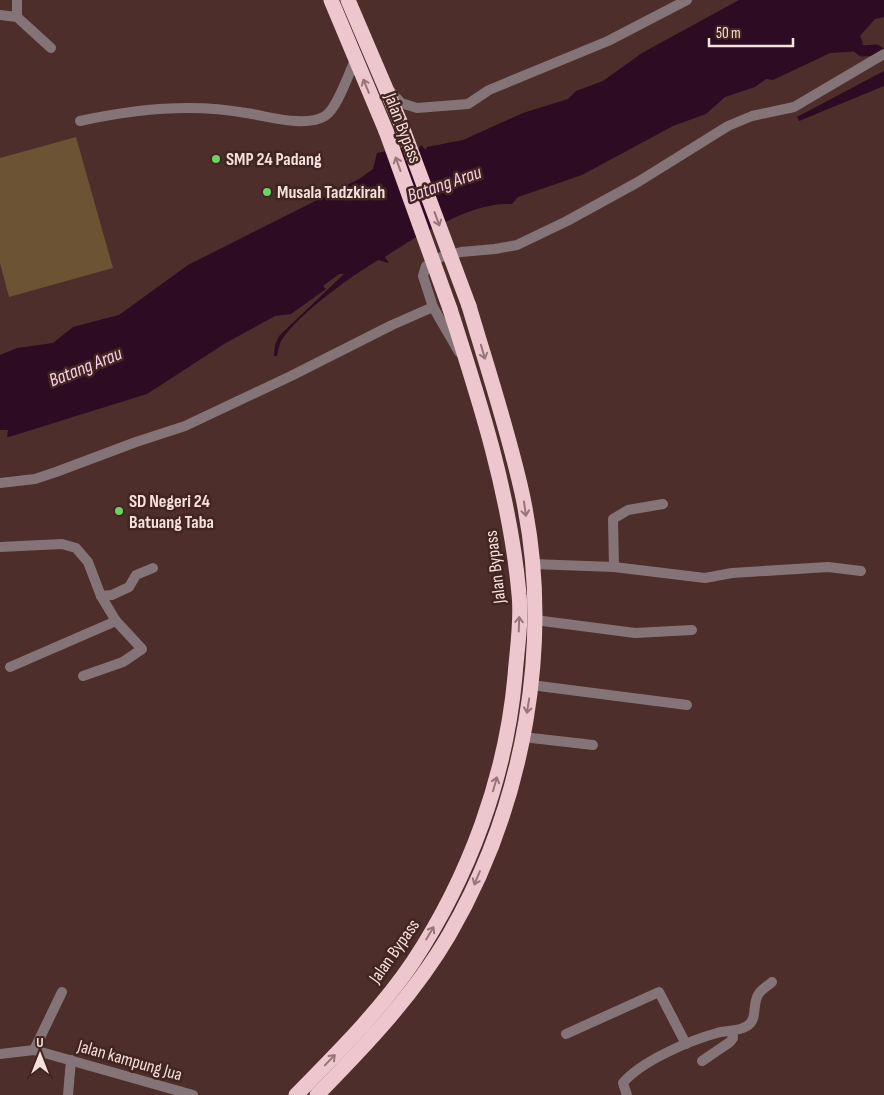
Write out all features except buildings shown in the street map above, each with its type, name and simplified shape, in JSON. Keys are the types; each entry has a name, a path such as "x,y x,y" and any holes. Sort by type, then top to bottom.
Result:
{"highway":[{"name":"Jalan Bypass","path":"296,1095 360,1030 412,963 440,916 473,847 494,787 508,731 513,698 520,596 505,496 470,369 386,130 331,0"},
{"name":"Jalan Bypass","path":"317,1095 386,1023 427,969 449,935 487,854 507,802 523,737 531,685 536,620 532,564 522,494 469,306 388,89 348,0"},
{"path":"520,596 535,595"},
{"path":"473,847 487,854"}],"street":[{"path":"17,0 17,17"},
{"path":"388,89 401,103 417,108 468,104 489,90 608,42 688,0"},
{"path":"0,15 17,17 50,48"},
{"path":"470,369 433,307 423,276 426,266 441,257 461,252 517,245 567,221 638,182 728,126 752,116 794,107 884,54"},
{"path":"80,121 143,111 203,107 284,120 316,120 329,114 355,60"},
{"path":"0,484 56,472 185,426 392,325 433,307"},
{"path":"614,567 613,519 628,510 664,504"},
{"path":"0,547 62,544 76,548 88,562 101,596 116,621 142,649 123,662 83,676"},
{"path":"532,564 614,567 705,578 732,573 828,567 861,571"},
{"path":"101,596 112,595 130,587 136,575 153,568"},
{"path":"536,620 635,633 692,630"},
{"path":"10,667 116,621"},
{"path":"531,685 687,705"},
{"path":"523,737 593,745"},
{"path":"627,1095 622,1086 625,1080 647,1064 686,1044 717,1033 743,1028 752,1022 757,997 772,982"},
{"path":"34,1050 62,992"},
{"path":"566,1034 659,992 686,1044"},
{"path":"702,1061 730,1042 733,1038 732,1031"},
{"name":"Jalan kampung Jua","path":"0,1054 34,1050 193,1095"},
{"path":"68,1095 72,1060"}],"shaded area":[{"path":"76,137 113,268 9,297 0,263 0,158"}],"water":[{"name":"Batang Arau","path":"739,0 884,0 884,17 875,19 860,36 863,43 856,44 862,51 830,53 773,80 766,79 755,87 725,97 706,114 673,126 582,175 518,197 512,204 492,205 463,214 408,242 385,257 389,263 378,260 339,286 312,308 289,330 281,341 277,356 274,356 275,345 279,336 344,274 339,274 323,286 326,289 291,314 275,316 224,344 147,394 12,436 7,437 8,430 0,430 0,355 17,348 53,343 73,327 119,315 188,265 359,179 373,169 377,153 406,147 417,151 421,145 426,150 427,147 463,140 523,113 568,99 576,91 603,81 642,53"},
{"path":"884,71 884,86 799,121 797,117"}],"waterway":[{"path":"851,42 862,51 876,50 881,53"}],"place":[{"name":"SMP 24 Padang","path":"216,159"},
{"name":"Musala Tadzkirah","path":"267,192"},
{"name":"SD Negeri 24 Batuang Taba","path":"119,511"}]}
